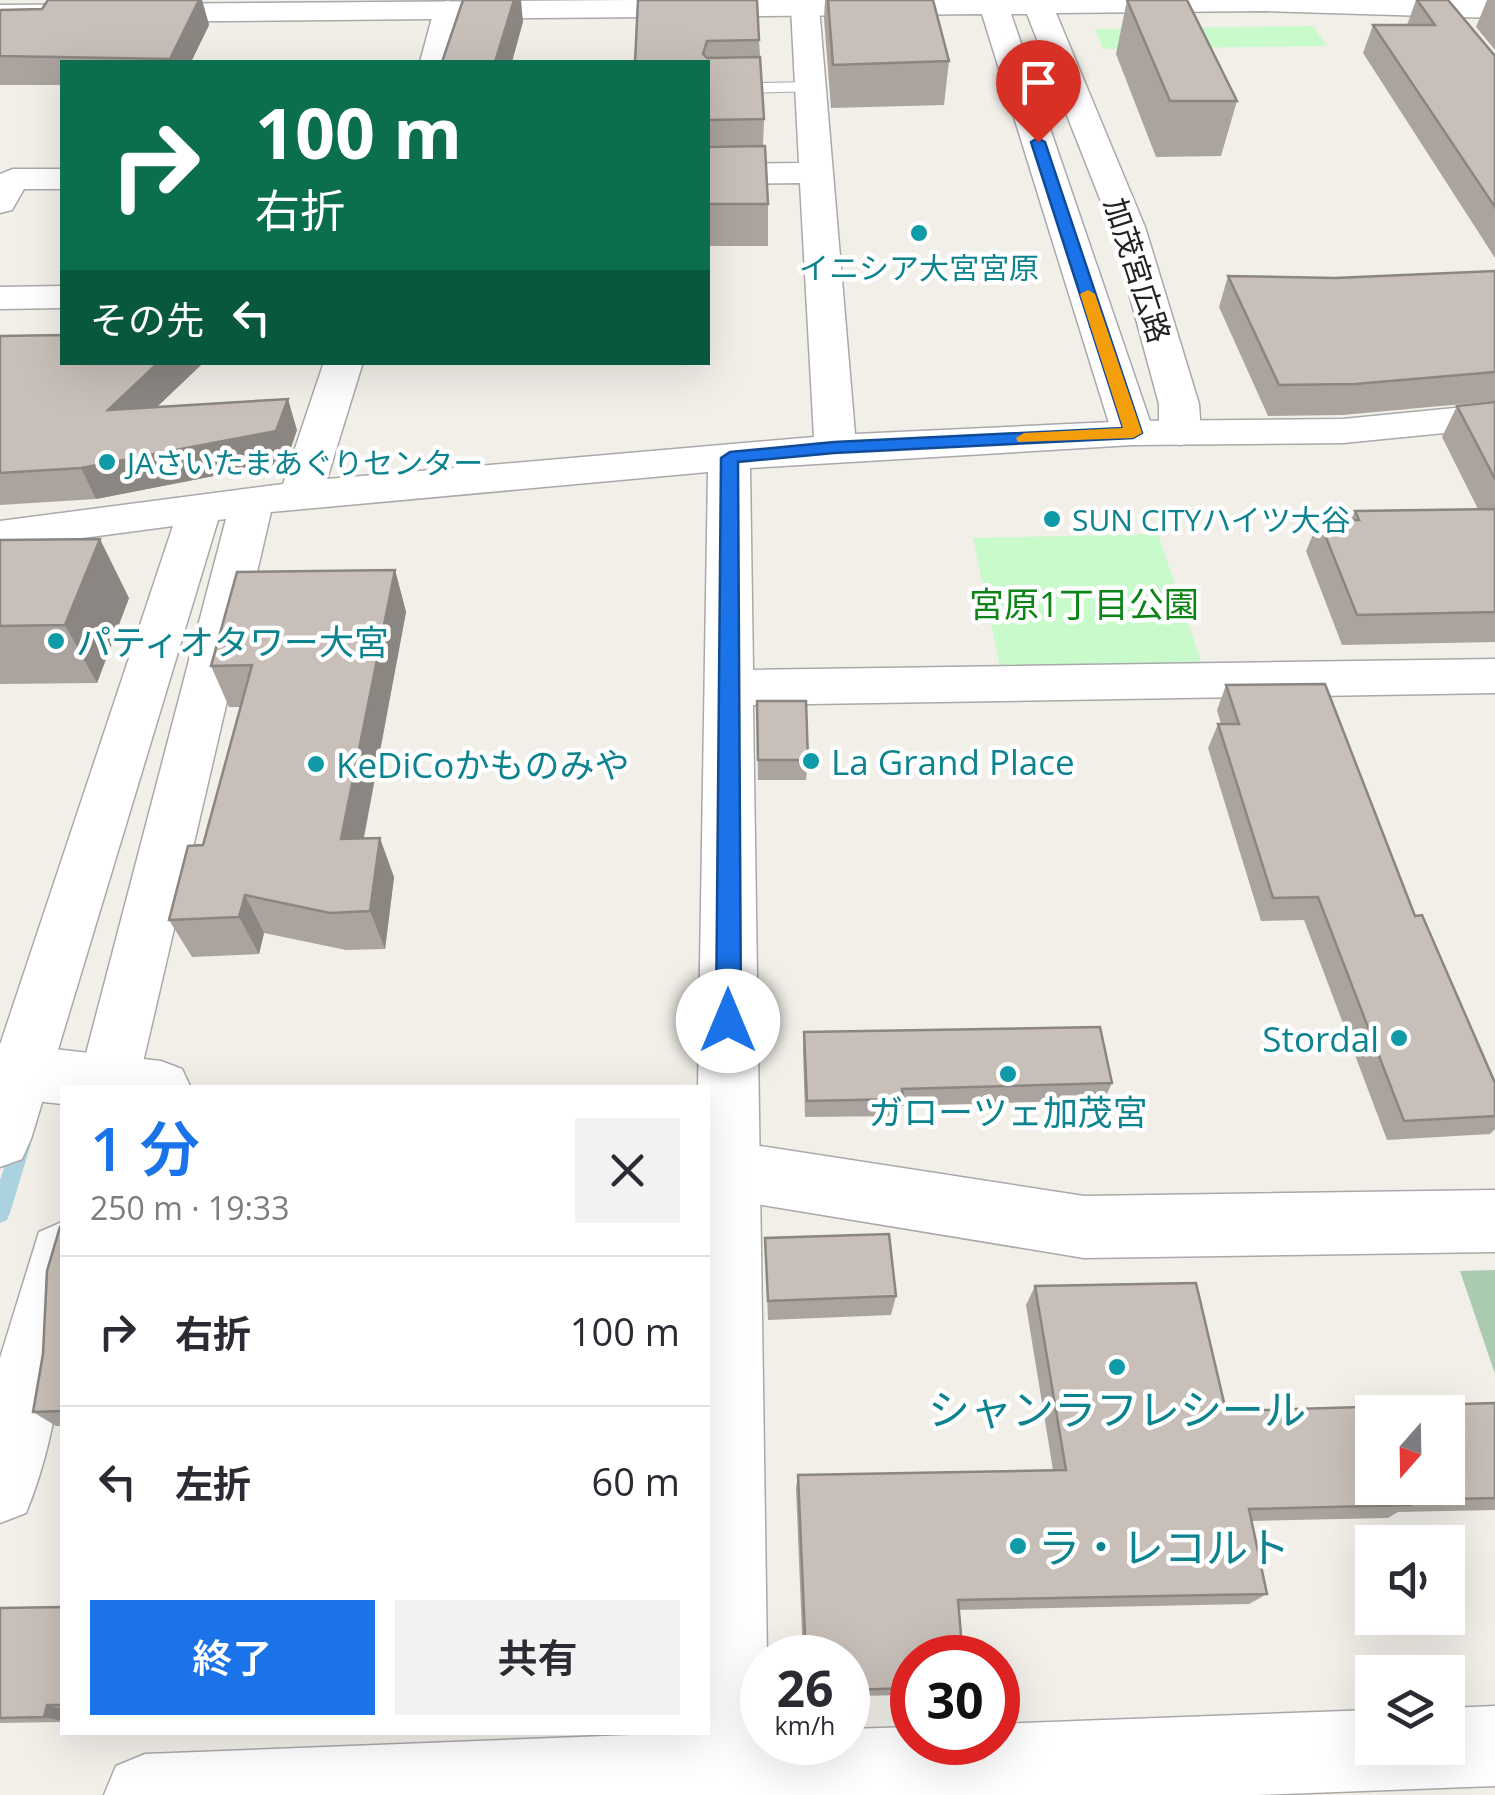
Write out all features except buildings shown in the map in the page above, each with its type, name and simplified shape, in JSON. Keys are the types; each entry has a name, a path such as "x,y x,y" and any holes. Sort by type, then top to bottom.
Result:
{"street":[{"path":"993,2 1133,433"},
{"path":"0,14 993,2 1264,3 1452,21 1495,9"},
{"name":"加茂宮広路","path":"1038,3 1128,228 1179,404 1180,433"},
{"path":"804,7 834,448"},
{"path":"435,60 448,10"},
{"path":"710,174 816,173"},
{"path":"0,202 14,179 60,179"},
{"path":"0,298 60,297"},
{"path":"300,495 343,365"},
{"path":"0,535 300,495 834,448 1133,433 1342,431 1495,416"},
{"path":"727,1786 718,1168 730,688 730,458"},
{"path":"73,1078 252,501"},
{"path":"73,1078 200,508"},
{"path":"730,688 1495,676"},
{"path":"0,1139 60,1089"},
{"path":"718,1168 1084,1227 1495,1220"},
{"path":"0,1486 60,1261"},
{"path":"145,1795 727,1786 1495,1746"}],"lane":[{"path":"710,88 810,88"}],"green space":[{"path":"1313,26 1327,46 1103,49 1095,29"},
{"name":"宮原1丁目公園","path":"1158,534 1203,667 1001,672 973,538"},
{"path":"1495,1270 1495,1374 1460,1271"}],"waterway":[{"path":"0,1213 22,1140"}],"slow traffic":[{"path":"1024,438 1133,433 1088,294"}],"place":[{"name":"イニシア大宮宮原","path":"919,233"},
{"name":"JAさいたまあぐりセンター","path":"107,462"},
{"name":"SUN CITYハイツ大谷","path":"1052,519"},
{"name":"パティオタワー大宮","path":"56,641"},
{"name":"La Grand Place","path":"811,761"},
{"name":"KeDiCoかものみや","path":"316,764"},
{"name":"Stordal","path":"1399,1038"},
{"name":"ガローツェ加茂宮","path":"1008,1074"},
{"name":"シャンラフレシール","path":"1117,1367"},
{"name":"ラ・レコルト","path":"1018,1546"}],"route":[{"path":"728,1021 730,458 834,448 1133,433 1038,142"}]}
